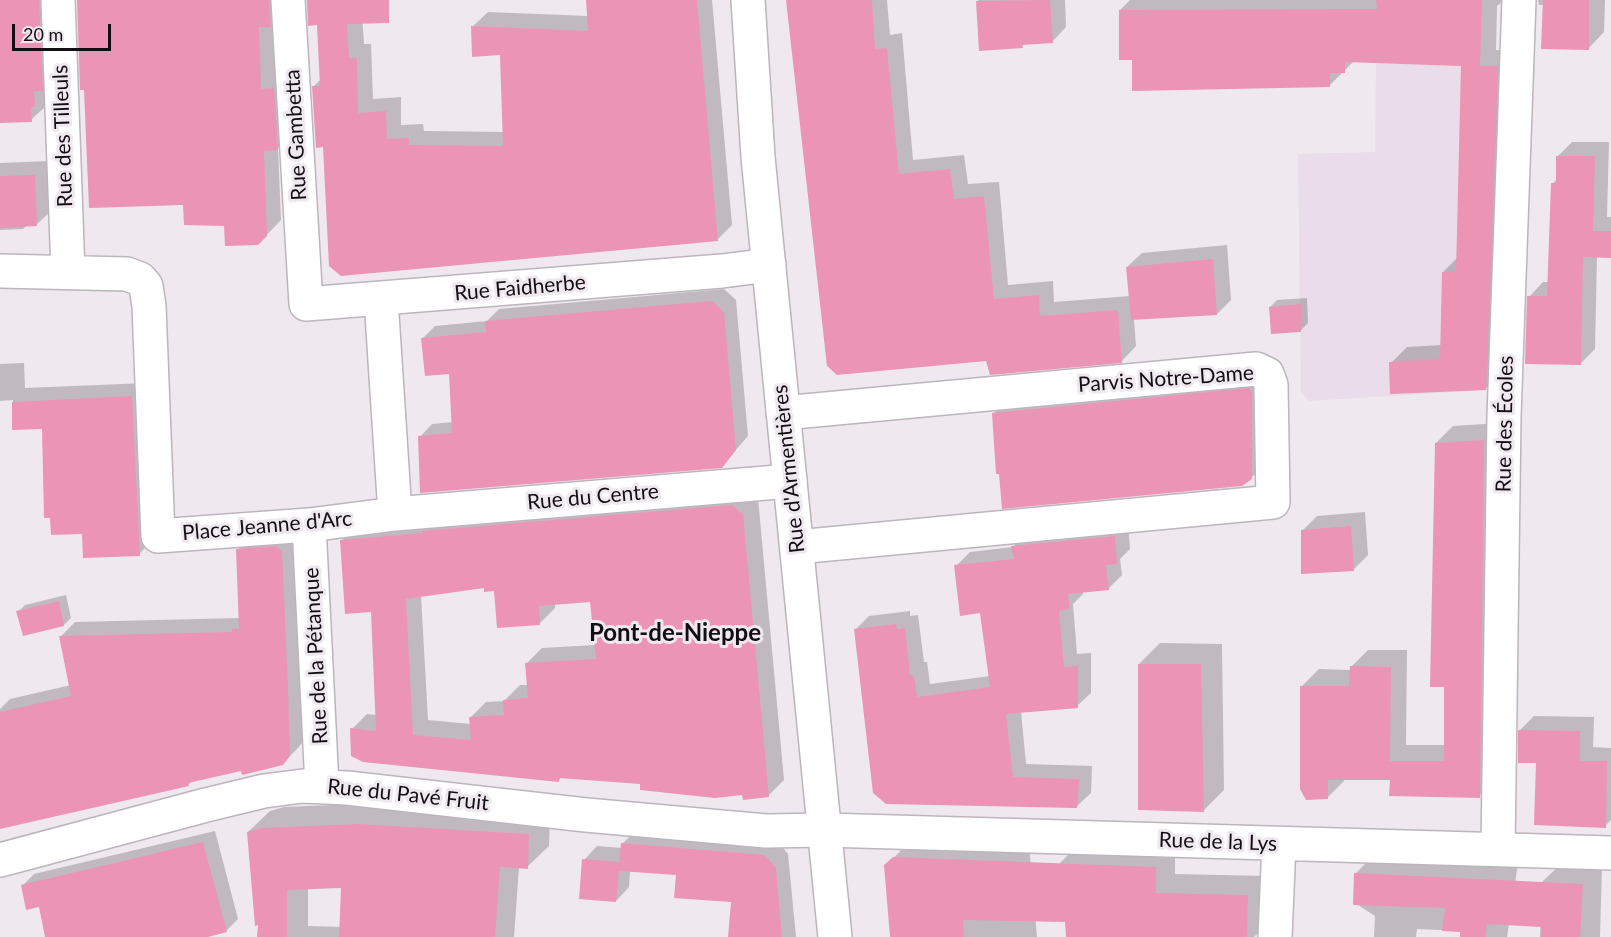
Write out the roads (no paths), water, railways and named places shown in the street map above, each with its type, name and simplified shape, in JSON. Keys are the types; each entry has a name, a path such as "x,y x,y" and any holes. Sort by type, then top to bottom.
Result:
{"street":[{"name":"Rue des Tilleuls","path":"58,0 68,272"},
{"name":"Rue Gambetta","path":"288,0 304,270"},
{"name":"Rue d'Armentières","path":"748,0 758,157 835,937"},
{"name":"Rue des Écoles","path":"1498,849 1504,416 1519,0"},
{"name":"Rue Faidherbe","path":"304,270 306,304 722,271 769,265"},
{"path":"0,271 68,272"},
{"name":"Place Jeanne d'Arc","path":"68,272 127,274 135,276 146,286 158,536 309,525 395,514"},
{"path":"381,299 395,514"},
{"name":"Parvis Notre-Dame","path":"783,413 1256,369 1267,374 1271,385 1273,502 797,547"},
{"name":"Rue du Centre","path":"395,514 790,481"},
{"name":"Rue de la Pétanque","path":"309,525 322,786"},
{"name":"Rue du Pavé Fruit","path":"0,860 286,787 322,786 766,831 825,830"},
{"name":"Rue de la Lys","path":"825,830 1611,853"},
{"path":"1275,937 1279,844"}],"district":[{"name":"Pont-de-Nieppe","path":"675,633"}]}
